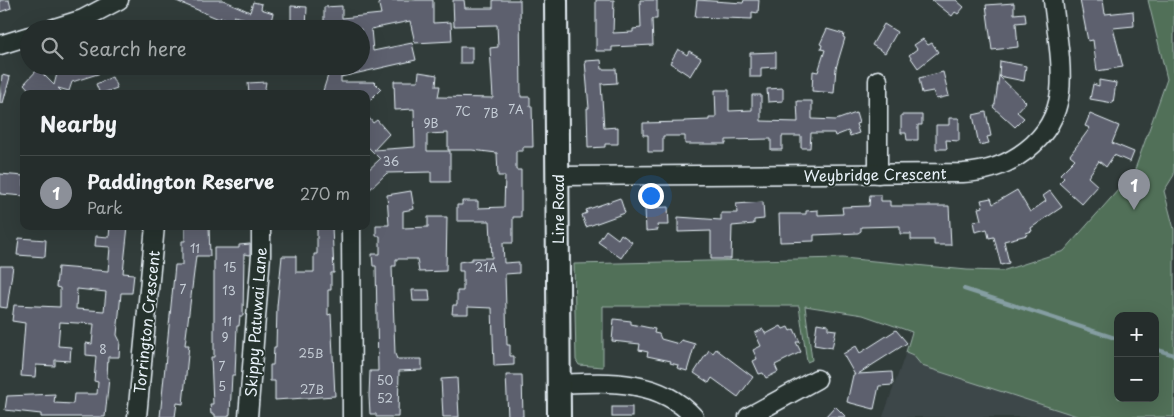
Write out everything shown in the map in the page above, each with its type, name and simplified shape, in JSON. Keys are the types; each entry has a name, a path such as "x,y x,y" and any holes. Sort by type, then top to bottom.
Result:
{"main road":[{"name":"Line Road","path":"556,0 559,417"}],"street":[{"path":"77,20 119,0"},
{"name":"Weybridge Crescent","path":"556,176 977,173 1005,165 1030,148 1047,127 1055,113 1060,93 1060,76 1053,0"},
{"path":"0,45 20,39"},
{"path":"878,80 878,174"},
{"name":"Torrington Crescent","path":"137,417 155,230"},
{"name":"Skippy Patuwai Lane","path":"248,417 261,255 261,230"},
{"path":"350,230 352,417"},
{"path":"748,417 817,379"},
{"path":"558,384 609,383 646,387 674,400 694,417"}],"shaded area":[{"path":"906,352 913,355 922,366 1080,417 883,417"}],"green space":[{"path":"1148,0 1174,0 1174,175 1164,191 1174,229 1174,417 1080,417 922,366 913,355 906,352 912,332 863,315 805,306 812,360 807,362 799,306 603,306 603,367 579,365 576,360 574,264 843,258 967,270 1002,271 1064,251 1134,172 1167,79"}],"building":[{"path":"0,0 9,0 11,8 0,12"},
{"path":"174,0 223,0 250,12 253,2 262,4 261,9 273,13 271,20 251,20 234,16 232,20 221,17 219,19"},
{"path":"378,0 433,0 433,23 451,22 452,41 415,43 410,21 371,29 373,51 412,43 416,60 370,70 370,20 324,20 324,7 342,6 342,18 381,14"},
{"path":"453,0 464,0 465,8 493,8 493,0 520,0 521,97 530,97 533,147 523,147 523,151 516,151 516,170 521,170 521,217 513,217 513,243 503,243 504,263 519,262 519,273 505,274 507,345 510,345 510,356 514,356 514,365 494,366 492,308 468,307 468,314 452,314 453,305 457,305 457,291 463,291 463,271 459,271 459,262 472,260 472,258 492,258 490,221 457,221 457,205 462,205 462,201 478,201 478,208 504,207 505,176 498,176 497,153 448,150 448,133 427,134 427,151 450,151 450,182 431,182 431,172 387,173 370,189 370,168 380,159 370,149 370,119 373,123 377,120 389,134 374,150 415,147 414,109 395,110 394,81 418,81 419,72 437,75 436,86 440,86 438,97 493,98 490,48 498,47 497,25 454,26"},
{"path":"596,0 614,0 613,33 633,32 633,29 641,28 640,0 657,0 657,19 652,19 653,45 612,47 612,51 596,51"},
{"path":"697,0 743,3 744,0 759,0 758,13 752,12 752,19 695,17"},
{"path":"932,0 956,0 964,7 958,14 955,12 952,16"},
{"path":"1080,0 1103,0 1105,14 1133,11 1134,26 1113,28 1123,67 1097,71 1093,40 1088,41"},
{"path":"1014,3 1014,14 1025,13 1026,22 1016,23 1018,47 992,50 986,5"},
{"path":"291,6 307,7 306,20 291,20"},
{"path":"884,24 897,32 885,53 872,45"},
{"path":"827,29 844,34 843,37 845,38 836,68 834,93 812,91 813,71 818,72 825,50 821,49 822,45 820,44"},
{"path":"923,39 928,45 932,43 938,52 918,68 909,55 917,49 914,45"},
{"path":"460,47 472,47 472,63 460,63"},
{"path":"678,49 687,55 689,51 701,58 690,76 670,63"},
{"path":"776,52 776,67 761,68 761,77 750,77 750,53"},
{"path":"601,60 602,69 616,69 617,83 601,84 604,128 618,127 618,144 605,144 605,147 588,148 587,108 589,108 585,61"},
{"path":"1000,61 1026,66 1024,81 999,76"},
{"path":"943,72 949,96 936,99 933,91 922,93 919,78"},
{"path":"2,75 10,77 3,103 0,103"},
{"path":"32,75 44,75 54,85 57,75 94,75 72,82 69,90 58,88 60,90 29,90 24,84"},
{"path":"328,75 350,75 341,77 341,82 374,82 381,89 370,100 370,90 323,90"},
{"path":"999,76 1026,102 1017,112 1024,118 1015,127 993,107"},
{"path":"112,77 117,88 98,90 96,84"},
{"path":"1099,80 1116,83 1113,103 1090,99 1093,84 1099,86"},
{"path":"266,82 265,90 249,90 248,83"},
{"path":"783,88 783,101 768,102 767,89"},
{"path":"715,90 729,90 729,111 752,110 752,95 761,95 761,121 798,122 797,101 812,101 812,119 836,120 856,113 859,123 856,124 859,133 850,136 848,131 835,136 834,133 811,133 810,148 801,148 801,136 782,136 782,150 771,150 771,139 726,140 726,144 685,144 685,136 663,136 663,152 648,152 648,135 643,135 643,123 684,122 716,118"},
{"path":"986,112 991,136 987,137 989,143 979,145 973,115"},
{"path":"1090,114 1119,126 1112,143 1134,152 1130,162 1114,155 1106,167 1099,161 1088,177 1098,186 1082,204 1059,183 1064,178 1060,174 1075,159 1070,155 1090,128 1085,126"},
{"path":"901,115 922,115 922,125 918,125 918,140 907,140 906,133 901,133"},
{"path":"949,118 959,118 959,141 946,140 947,149 936,149 936,125 949,125"},
{"path":"0,174 20,176 20,196 0,194"},
{"path":"1017,190 1030,212 1046,201 1043,196 1050,191 1062,207 1031,228 1032,231 1026,233 1027,235 1004,241 1009,263 1001,265 994,237 989,238 987,229 975,232 973,221 981,220 978,208 983,207 981,200 991,198 993,204"},
{"path":"411,191 414,209 403,211 403,228 428,227 428,217 447,217 446,271 419,272 417,259 396,259 396,266 392,266 395,354 397,359 422,359 422,370 399,371 398,417 376,417 376,414 370,414 369,396 370,371 378,371 376,266 373,266 372,254 380,254 380,236 376,236 376,225 389,225 387,195"},
{"path":"870,195 881,195 881,201 890,201 890,206 949,206 951,245 934,245 934,240 911,240 911,234 900,234 900,226 861,227 861,231 858,233 814,235 814,241 780,242 779,214 806,214 806,211 818,210 818,215 843,214 842,207 869,206"},
{"path":"620,198 625,213 586,227 582,215 587,213 586,210"},
{"path":"763,202 764,219 754,220 754,224 732,226 731,259 711,259 711,231 678,232 678,217 721,220 721,213 737,213 736,204"},
{"path":"668,207 669,225 657,225 658,230 646,231 645,208"},
{"path":"110,230 128,230 123,273 134,274 132,293 121,293 117,335 120,341 119,357 108,357 107,378 109,378 105,417 41,417 41,414 5,410 7,396 55,394 54,403 73,404 74,394 97,394 98,382 94,381 96,356 86,355 86,343 92,344 94,324 60,322 58,346 71,347 70,361 55,360 55,366 36,365 35,377 21,376 25,323 12,321 14,305 60,307 60,288 56,287 58,267 108,271 110,247 95,246 96,236 109,237","holes":["77,289 106,292 104,311 76,309"]},
{"path":"185,230 209,230 210,256 196,256 185,345 189,345 183,404 177,403 175,417 160,417 175,265 182,265 182,241 185,241"},
{"path":"317,230 332,230 334,273 331,273 331,290 328,290 328,315 331,314 335,396 275,400 275,381 270,381 270,365 273,365 274,347 276,347 277,306 282,256 296,256 296,272 314,272 314,254 317,254"},
{"path":"606,230 618,239 621,234 632,242 621,258 598,242"},
{"path":"19,238 46,240 45,257 17,255"},
{"path":"250,244 250,255 244,254 243,316 240,316 239,326 237,326 235,375 232,375 230,414 228,417 215,417 215,414 211,414 210,404 213,404 211,357 214,357 214,248 239,248 239,245"},
{"path":"0,266 13,266 7,308 0,307"},
{"path":"412,290 429,290 430,301 413,301"},
{"path":"614,319 631,321 631,324 655,329 654,333 659,334 661,339 679,344 681,340 695,344 687,371 677,368 678,365 670,363 671,361 647,356 648,352 639,350 640,344 612,341"},
{"path":"817,323 828,325 828,329 836,330 832,348 814,345"},
{"path":"781,326 783,329 788,327 790,331 794,329 800,342 796,342 801,352 775,365 778,372 766,378 763,373 759,374 753,361 757,359 753,350 761,346 755,333 763,329 766,334"},
{"path":"896,330 907,343 858,374 892,372 893,385 879,386 874,409 847,402 853,375 855,375 843,354 856,346 860,353"},
{"path":"716,349 753,377 738,397 712,378 709,383 694,373 709,350 713,353"},
{"path":"506,375 522,375 523,417 508,417"},
{"path":"457,378 459,417 443,417 441,379"},
{"path":"835,406 846,417 825,417"},
{"path":"612,407 632,407 632,417 612,417"}],"waterway":[{"path":"964,289 1114,338"},
{"path":"1159,350 1174,355"}],"place":[{"name":"Paddington Reserve","path":"1134,210"}]}
